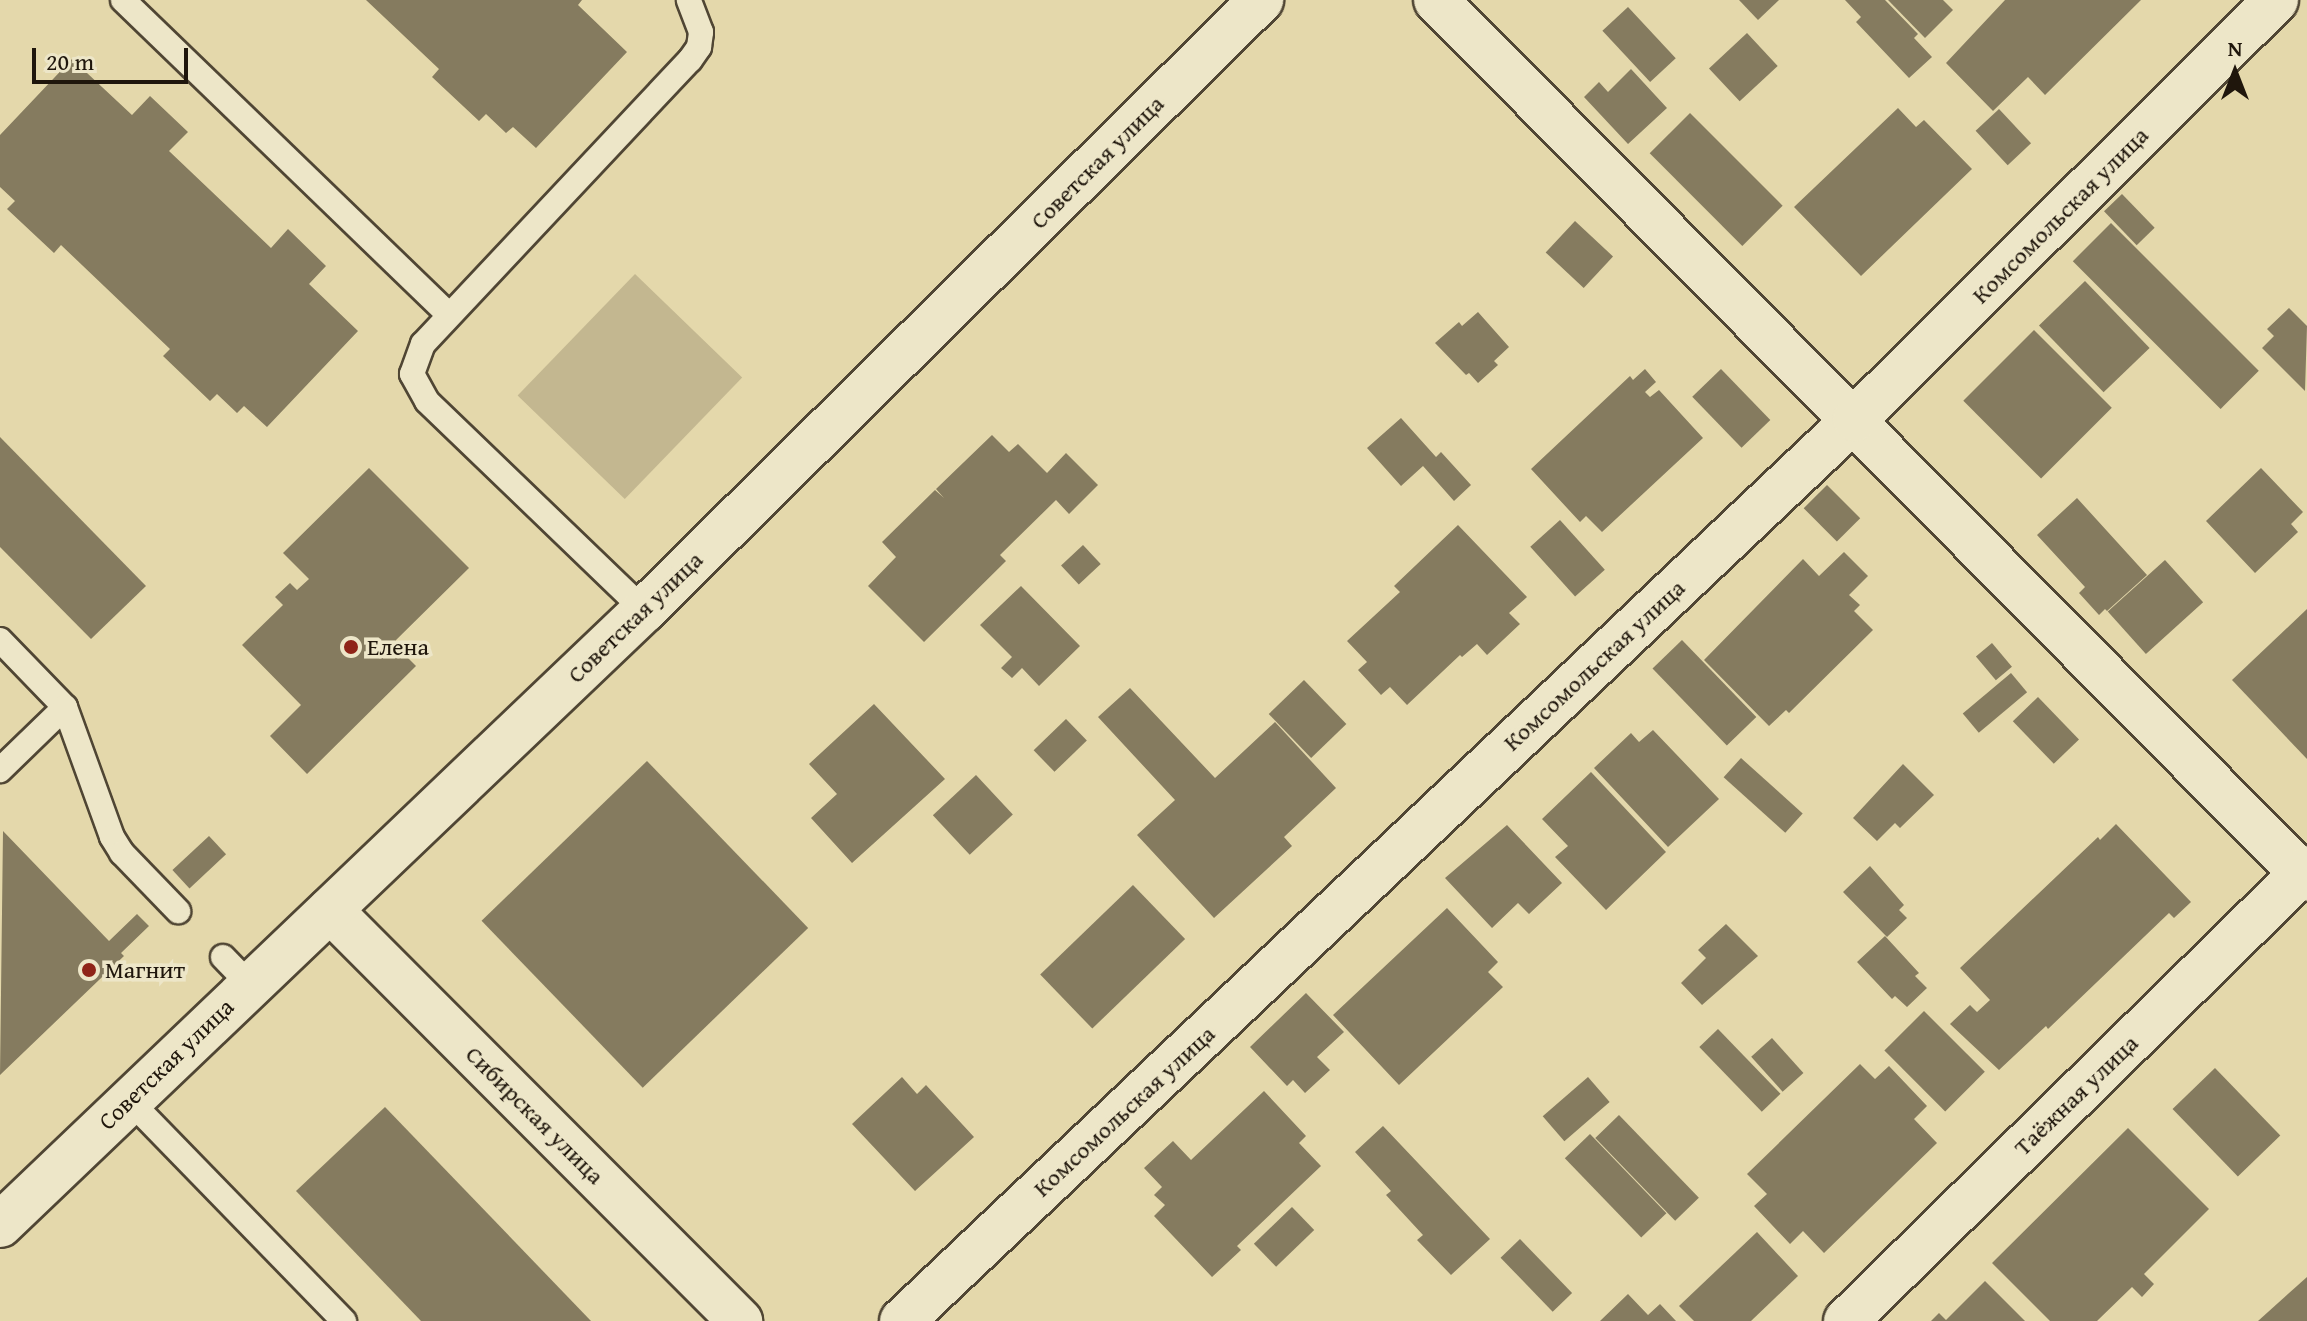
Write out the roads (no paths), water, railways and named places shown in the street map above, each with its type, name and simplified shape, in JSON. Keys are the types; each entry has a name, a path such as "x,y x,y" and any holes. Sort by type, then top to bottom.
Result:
{"street":[{"name":"Советская улица","path":"0,1225 128,1099 236,971 330,910 644,610 1261,0"},
{"path":"1436,0 2305,873"},
{"name":"Комсомольская улица","path":"902,1321 1855,419 2276,0"},
{"name":"Таёжная улица","path":"1846,1321 2305,873"},
{"name":"Сибирская улица","path":"330,910 740,1321"}],"lane":[{"path":"123,0 449,315"},
{"path":"644,610 418,389 412,374 415,358 449,315 690,60 699,47 701,32 689,0"},
{"path":"0,640 65,707 112,837 122,853 178,911"},
{"path":"0,770 65,707"},
{"path":"128,1099 344,1321"}],"place":[{"name":"Елена","path":"351,647"},
{"name":"Магнит","path":"89,970"}]}
